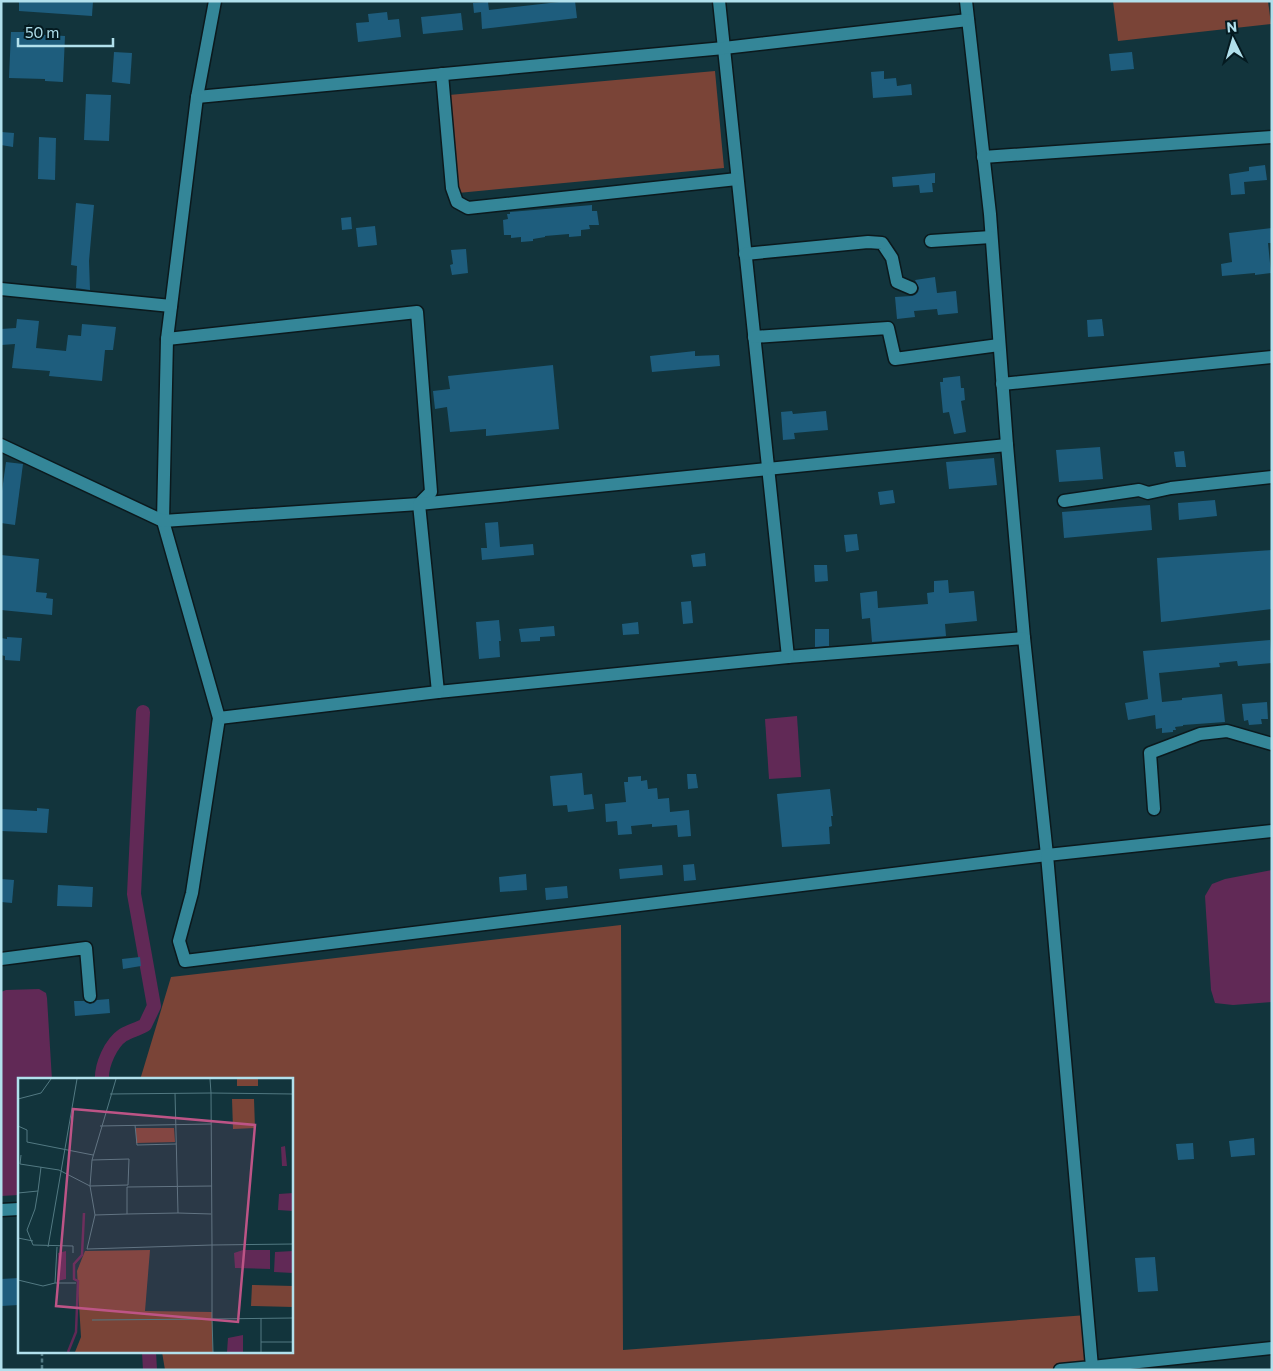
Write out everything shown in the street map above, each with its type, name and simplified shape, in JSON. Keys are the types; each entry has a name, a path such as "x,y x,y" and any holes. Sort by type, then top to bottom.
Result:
{"street":[{"path":"215,1 197,97 166,339 163,521 219,718 192,893 179,941 185,961 1046,855 1272,831"},
{"path":"719,1 788,657"},
{"path":"966,1 992,236 1002,384 1024,638 1046,855 1092,1368"},
{"path":"197,97 724,48 968,20"},
{"path":"442,74 452,188 457,202 468,208 737,179"},
{"path":"983,157 1272,137"},
{"path":"931,241 992,236"},
{"path":"745,254 882,242 892,258 897,282 911,288"},
{"path":"1,289 171,306"},
{"path":"166,339 417,312 431,492 419,504"},
{"path":"754,337 888,328 895,358 999,345"},
{"path":"1002,384 1272,357"},
{"path":"1,445 163,521 419,504 1007,445"},
{"path":"1064,501 1140,490 1148,493 1171,488 1272,477"},
{"path":"419,504 438,692"},
{"path":"219,718 438,692 788,657 1024,638"},
{"path":"1154,809 1150,753 1200,734 1227,731 1272,744"},
{"path":"1,959 86,948 90,996"},
{"path":"1,1210 18,1209"},
{"path":"1060,1370 1166,1364 1272,1348"}],"path":[{"path":"42,1354 42,1370"}],"shaded area":[{"path":"1113,1 1268,1 1271,24 1118,41"},
{"path":"715,71 724,168 458,193 449,95"},
{"path":"797,716 801,777 769,779 765,719"},
{"path":"1272,870 1272,1002 1233,1005 1215,1003 1211,990 1205,896 1212,884 1225,879"},
{"path":"621,925 623,1350 1087,1315 1092,1370 165,1370 162,1354 292,1354 292,1078 141,1078 171,977"},
{"path":"39,989 46,993 52,1078 18,1078 18,1195 1,1196 1,992 6,990"}],"building":[{"path":"19,1 93,1 92,16 19,11"},
{"path":"575,1 577,18 482,29 481,12 474,13 473,3 488,2 489,10"},
{"path":"387,12 388,20 399,19 401,37 358,42 356,23 369,22 368,14"},
{"path":"461,13 463,30 423,34 421,17"},
{"path":"11,32 65,36 63,82 45,81 45,79 9,78"},
{"path":"114,52 132,53 130,84 112,82"},
{"path":"1132,52 1134,69 1111,71 1109,54"},
{"path":"884,71 884,79 896,78 897,86 911,84 912,95 873,98 871,72"},
{"path":"86,94 111,95 109,141 84,140"},
{"path":"1,132 14,133 13,147 1,145"},
{"path":"39,137 56,138 55,180 38,179"},
{"path":"1265,165 1267,180 1244,182 1245,194 1231,195 1229,174 1249,171 1249,167"},
{"path":"935,173 935,183 932,183 933,192 920,193 919,185 893,187 892,177"},
{"path":"76,203 94,205 89,261 90,290 76,288 77,266 71,265"},
{"path":"592,205 592,211 597,211 599,225 589,225 590,229 581,230 581,236 569,237 569,234 545,236 533,239 533,241 521,242 521,237 511,238 511,235 504,235 503,220 508,219 507,214 510,214 510,212"},
{"path":"351,217 352,229 342,230 341,218"},
{"path":"375,226 377,245 358,247 356,228"},
{"path":"1272,228 1272,243 1268,243 1271,273 1222,276 1221,264 1232,262 1229,233"},
{"path":"466,249 468,273 452,275 450,265 453,264 451,250"},
{"path":"935,277 937,293 956,291 958,313 938,315 937,309 914,311 915,317 897,319 895,297 915,295 919,288 915,280"},
{"path":"17,319 39,321 36,348 66,351 68,335 81,336 82,324 116,327 113,350 105,350 102,381 49,376 50,371 12,368 15,344 1,345 1,329 16,328"},
{"path":"1102,319 1104,336 1088,337 1087,320"},
{"path":"695,351 695,356 719,355 720,366 652,372 650,356"},
{"path":"553,365 559,429 486,436 486,429 450,432 447,407 435,409 433,391 450,389 448,376"},
{"path":"960,376 961,388 964,388 965,400 961,401 966,432 954,434 949,412 943,413 940,382 943,382 943,378"},
{"path":"792,411 793,414 826,411 828,430 794,433 795,439 783,440 781,412"},
{"path":"1100,447 1103,479 1059,482 1056,450"},
{"path":"1184,451 1186,467 1176,467 1174,452"},
{"path":"994,458 997,485 949,489 946,462"},
{"path":"6,462 23,464 15,525 1,523 1,498"},
{"path":"893,490 895,503 880,505 878,492"},
{"path":"1215,500 1217,516 1179,520 1178,503"},
{"path":"1150,505 1152,530 1064,538 1062,512"},
{"path":"498,522 500,547 533,544 534,555 482,560 481,548 487,548 485,523"},
{"path":"857,534 859,550 846,552 844,535"},
{"path":"1272,550 1272,609 1161,622 1157,558"},
{"path":"705,553 706,566 693,567 691,555"},
{"path":"1,555 39,559 36,592 47,593 46,598 53,599 52,615 1,610"},
{"path":"814,565 827,565 828,581 815,582"},
{"path":"948,580 949,593 974,591 977,621 945,624 946,636 872,642 870,618 862,619 860,593 877,591 878,608 928,604 927,593 934,592 934,581"},
{"path":"691,601 693,623 683,624 681,602"},
{"path":"499,620 500,657 479,659 476,622"},
{"path":"638,622 639,634 623,635 622,624"},
{"path":"554,626 555,636 540,637 540,641 521,642 519,629"},
{"path":"815,629 829,629 829,646 815,647"},
{"path":"7,637 22,638 20,661 5,660 5,656 1,655 1,638 7,639"},
{"path":"1270,640 1272,663 1238,666 1237,661 1219,663 1220,667 1159,673 1162,702 1222,694 1225,722 1183,725 1175,727 1176,730 1173,730 1173,732 1162,733 1162,728 1156,729 1155,715 1128,720 1125,703 1148,699 1143,651"},
{"path":"1267,702 1268,719 1261,719 1262,724 1249,725 1248,720 1244,721 1242,704"},
{"path":"582,773 584,795 592,794 594,809 568,812 567,805 553,806 550,776"},
{"path":"687,774 696,774 698,788 688,789"},
{"path":"641,776 641,781 647,780 648,789 657,788 658,799 669,798 670,812 689,810 691,836 678,837 677,825 652,827 652,824 631,826 632,834 618,835 617,821 606,822 605,804 626,802 624,782 628,782 628,777"},
{"path":"830,789 833,816 831,816 832,826 829,827 830,844 782,847 777,794"},
{"path":"37,808 49,809 47,833 1,831 1,809 37,811"},
{"path":"694,864 696,880 684,881 683,865"},
{"path":"662,865 663,875 620,879 619,869"},
{"path":"526,874 527,890 500,892 499,877"},
{"path":"1,879 14,880 12,903 1,902"},
{"path":"58,885 93,887 92,907 57,906"},
{"path":"567,886 568,898 546,900 545,888"},
{"path":"140,957 141,966 123,969 122,959"},
{"path":"109,999 110,1013 75,1016 74,1001 84,1001 90,1004 97,1000"},
{"path":"1254,1138 1255,1155 1231,1157 1229,1141"},
{"path":"1193,1143 1194,1159 1178,1160 1176,1144"},
{"path":"1155,1257 1158,1291 1138,1292 1135,1258"},
{"path":"18,1278 18,1305 1,1306 1,1279"}],"waterway":[{"path":"102,1078 105,1061 115,1043 123,1035 145,1025 154,1006 134,894 143,712"},
{"path":"149,1354 150,1370"}]}
